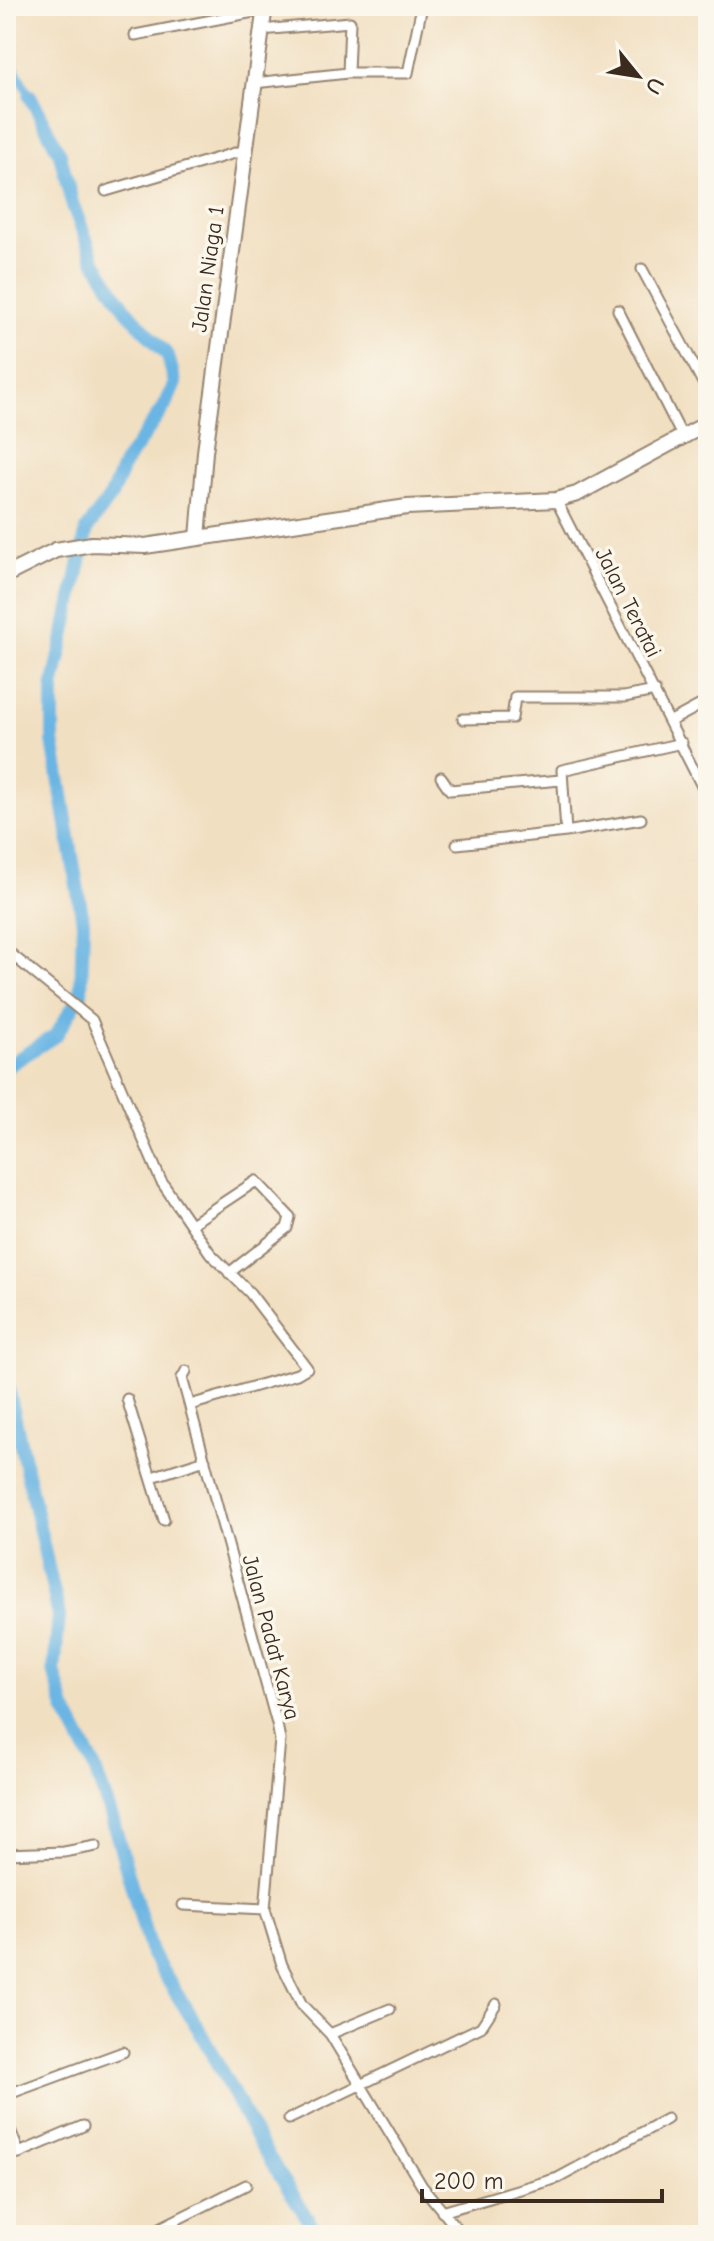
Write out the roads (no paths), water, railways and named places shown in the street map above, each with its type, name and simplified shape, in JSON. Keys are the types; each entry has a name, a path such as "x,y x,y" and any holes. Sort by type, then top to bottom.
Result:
{"street":[{"path":"254,83 348,73 408,73 422,6"},
{"path":"135,35 265,8"},
{"name":"Jalan Niaga 1","path":"198,538 205,452 265,8"},
{"path":"261,30 350,22 348,73"},
{"path":"106,191 245,150"},
{"path":"642,269 708,392"},
{"path":"618,310 682,436"},
{"path":"6,575 66,548 92,544 130,547 407,507 556,500 577,494 708,423"},
{"name":"Jalan Teratai","path":"556,500 708,798"},
{"path":"463,719 512,718 515,697 624,697 655,691"},
{"path":"671,721 708,701"},
{"path":"566,832 561,780 564,768 682,743"},
{"path":"441,777 448,790 561,780"},
{"path":"457,844 566,832 641,819"},
{"path":"6,950 85,1012 96,1028 161,1181 229,1273 275,1323 307,1368 297,1374 190,1405"},
{"path":"191,1224 256,1181 290,1217 287,1228 229,1273"},
{"name":"Jalan Padat Karya","path":"186,1371 182,1378 280,1740 265,1909 294,1993 330,2034 359,2085 442,2212 462,2235"},
{"path":"127,1399 164,1520"},
{"path":"152,1477 205,1460"},
{"path":"6,1854 96,1846"},
{"path":"183,1905 265,1909"},
{"path":"289,2119 481,2027 496,2004"},
{"path":"330,2034 390,2009"},
{"path":"6,2095 123,2052"},
{"path":"6,2119 19,2153"},
{"path":"442,2212 558,2178 667,2119"},
{"path":"6,2155 19,2153 83,2126"},
{"path":"146,2235 246,2185"}],"waterway":[{"path":"6,51 30,96"},
{"path":"6,1067 56,1035 81,994 83,922 53,741 53,688 87,529 111,496 124,464 166,404 175,383 168,356 125,308 94,260 72,203 60,154 30,96"},
{"path":"6,1379 59,1616 54,1671 65,1709 93,1764 112,1818 151,1953 198,2028 258,2140 318,2235"}]}
